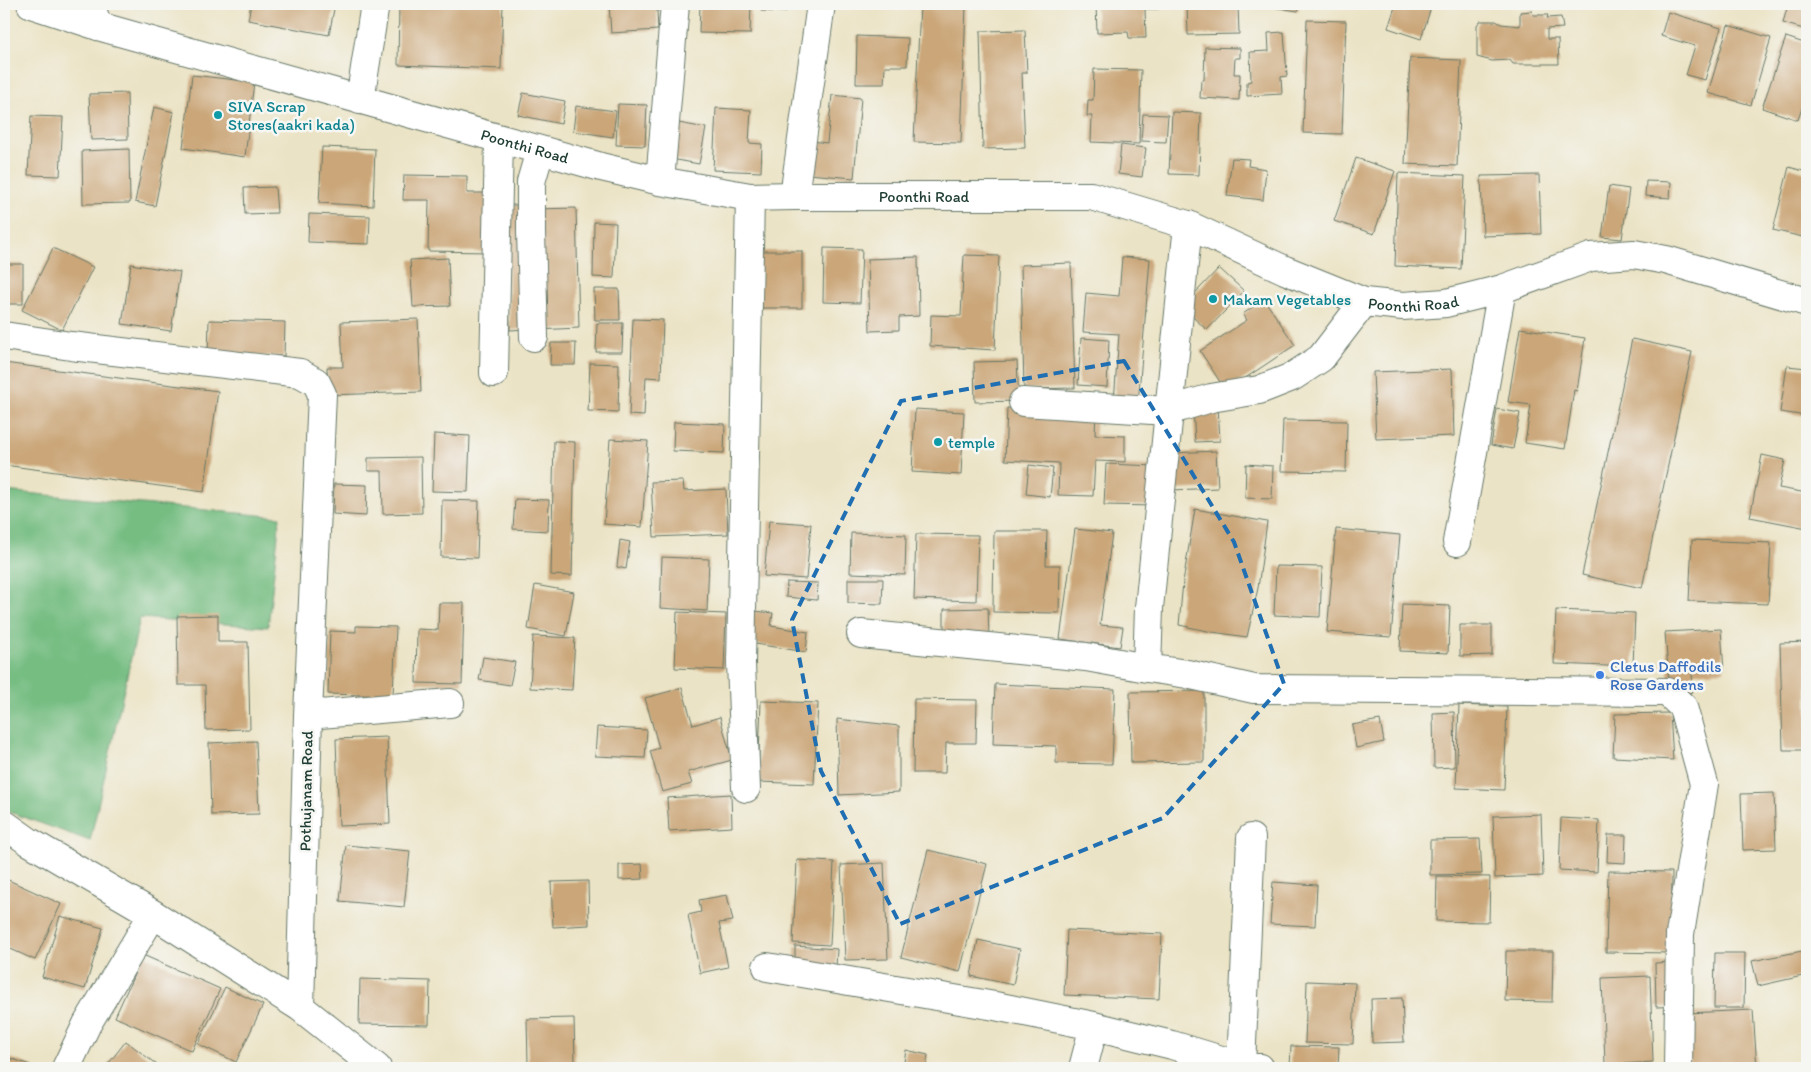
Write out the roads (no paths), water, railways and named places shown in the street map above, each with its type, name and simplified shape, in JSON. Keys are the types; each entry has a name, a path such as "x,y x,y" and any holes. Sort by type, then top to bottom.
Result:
{"street":[{"name":"Poonthi Road","path":"31,4 94,15 360,100 499,140 601,167 750,198 794,196 1091,196 1188,225 1285,270 1364,302 1403,306 1446,303 1502,289 1591,257 1634,254 1675,263 1807,302"},
{"path":"360,100 375,4"},
{"path":"660,180 675,4"},
{"path":"794,196 821,4"},
{"path":"494,373 499,140"},
{"path":"534,337 531,182 540,150"},
{"path":"746,788 741,663 750,198"},
{"path":"1147,668 1149,608 1188,225"},
{"path":"1457,542 1502,289"},
{"path":"1023,402 1168,411 1211,398 1259,390 1292,377 1321,358 1364,302"},
{"name":"Pothujanam Road","path":"4,336 71,346 300,373 316,382 322,394 308,715 300,1007"},
{"path":"861,634 1086,657 1187,674 1254,689 1667,692 1683,707 1704,784 1680,934 1678,1068"},
{"path":"308,715 450,703"},
{"path":"4,824 28,841 153,914 300,1007 377,1068"},
{"path":"767,967 995,1006 1094,1026 1250,1067 1251,838"},
{"path":"66,1068 87,1024 153,914"},
{"path":"1083,1068 1094,1026"}],"place":[{"name":"SIVA Scrap Stores(aakri kada)","path":"218,115"},
{"name":"Makam Vegetables","path":"1213,299"},
{"name":"temple","path":"938,442"},
{"name":"Cletus Daffodils Rose Gardens","path":"1600,675"}]}
